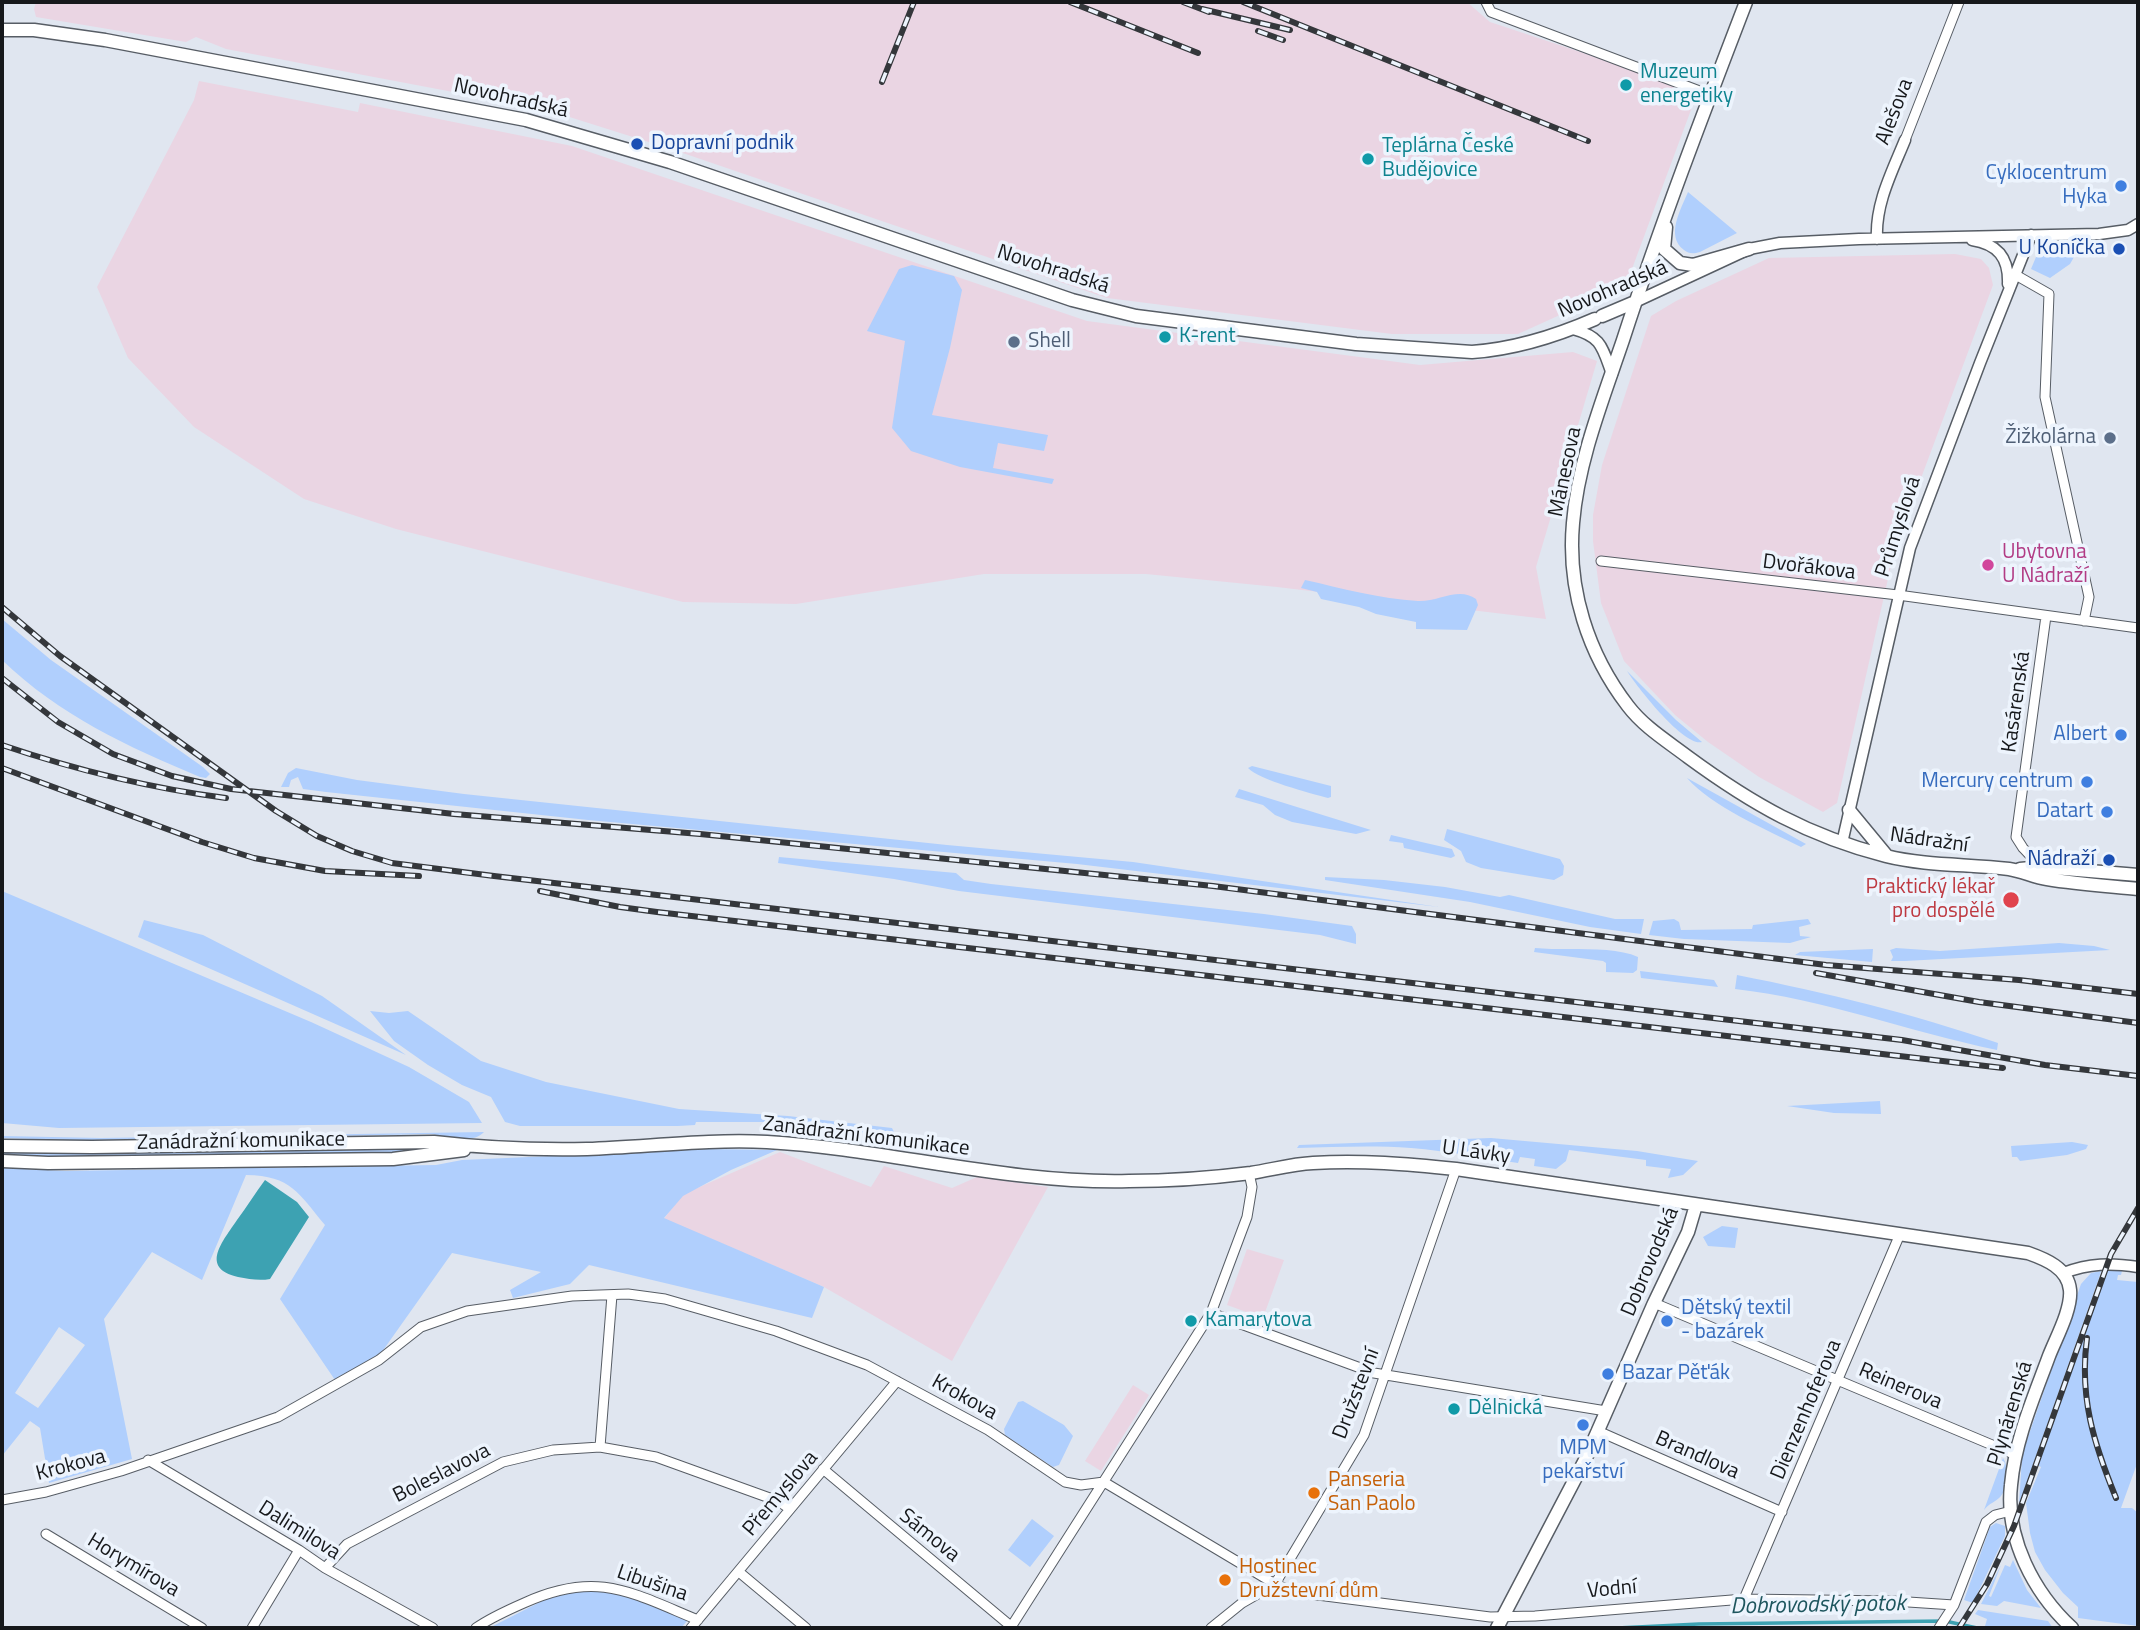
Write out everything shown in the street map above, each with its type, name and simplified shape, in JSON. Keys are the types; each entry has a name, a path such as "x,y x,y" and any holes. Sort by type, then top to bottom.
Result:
{"main road":[{"name":"Mánesova","path":"1746,2 1668,209 1612,374 1581,476 1573,523 1572,569 1579,611 1597,656 1628,706 1649,728 1731,788 1788,821 1842,843"},
{"name":"Novohradská","path":"2,30 47,32 105,40 526,120 670,162 1072,300 1149,318 1356,345 1472,352 1505,349 1573,329 1635,302"},
{"path":"1668,209 1664,249 1680,263 1693,265 1749,249"},
{"path":"1849,810 1888,856"},
{"name":"Nádražní","path":"1842,843 1911,861 2012,870 2041,867 2138,875"},
{"name":"Nádražní","path":"2012,870 2043,879 2138,889"},
{"name":"Zanádražní komunikace","path":"6,1145 92,1147 434,1142 478,1147 586,1149 712,1141 765,1142 964,1168 1096,1181 1249,1173"},
{"name":"Zanádražní komunikace","path":"3,1161 48,1163 393,1159 478,1147"},
{"name":"U Lávky","path":"1249,1173 1309,1163 1350,1161 1456,1169 1696,1205"},
{"name":"Dobrovodská","path":"1500,1622 1550,1530 1598,1431 1688,1232 1696,1205 2028,1253 2042,1258 2064,1273"},
{"name":"Plynárenská","path":"2011,1511 2010,1485 2016,1455 2065,1317 2070,1290 2064,1273"},
{"path":"2011,1511 2020,1550 2030,1576 2067,1623"}],"street":[{"path":"1486,2 1491,12 1710,95"},
{"name":"Alešova","path":"1877,239 1877,218 1882,200 1959,2"},
{"path":"2133,227 2138,212"},
{"name":"Novohradská","path":"1635,302 1749,249 1780,243 2099,234 2133,227"},
{"name":"Průmyslová","path":"1842,843 1910,548 2031,235"},
{"path":"1949,237 1991,244 2000,251 2007,269 2006,296"},
{"path":"2014,274 2049,294 2045,397 2089,597 2084,621"},
{"path":"1573,329 1591,334 1600,342 1612,374"},
{"name":"Dvořákova","path":"1601,561 1898,595 2138,628"},
{"name":"Kasárenská","path":"2041,867 2016,837 2046,616"},
{"name":"Družstevní","path":"1211,1628 1242,1603 1275,1584 1364,1435 1456,1169"},
{"path":"1012,1627 1211,1313 1247,1217 1252,1187 1249,1173"},
{"name":"Dienzenhoferova","path":"1744,1599 1900,1234"},
{"path":"2064,1273 2096,1264 2138,1267"},
{"name":"Krokova","path":"2,1500 121,1471 278,1417 379,1360 421,1327 467,1311 572,1296 628,1294 665,1299 775,1331 867,1365 988,1430 1065,1482 1082,1485 1104,1482"},
{"path":"600,1447 612,1295"},
{"name":"Reinerova","path":"1654,1303 2016,1455"},
{"path":"1211,1313 1366,1370 1606,1411"},
{"name":"Přemyslova","path":"691,1628 897,1381"},
{"name":"Brandlova","path":"1598,1431 1782,1512"},
{"name":"Boleslavova","path":"325,1569 347,1544 503,1462 552,1450 600,1447 656,1457 778,1501 790,1510"},
{"name":"Dalimilova","path":"148,1460 299,1550 325,1569 433,1628"},
{"name":"Sámova","path":"824,1469 1012,1627"},
{"path":"1104,1482 1275,1584"},
{"path":"1939,1628 1954,1605 1986,1522 1995,1515 2011,1511"},
{"name":"Horymírova","path":"46,1534 202,1628"},
{"path":"252,1628 299,1550"},
{"path":"738,1572 806,1628"},
{"name":"Libušina","path":"476,1628 534,1598 564,1587 589,1584 614,1588 698,1620"},
{"name":"Vodní","path":"1275,1584 1305,1593 1490,1617 1500,1622 1535,1616 1744,1599 1893,1601 1954,1605"}],"shaded area":[{"path":"36,2 1467,2 1490,22 1698,91 1626,285 1518,334 1392,334 1107,298 674,150 522,102 506,102 226,49 196,37 186,42 36,17"},
{"path":"199,81 358,112 360,103 572,146 1087,321 1420,365 1573,352 1597,361 1536,567 1546,619 1146,574 984,574 796,604 683,602 396,529 304,499 194,427 128,358 97,287 194,100"},
{"path":"1688,192 1737,233 1700,252 1691,253 1684,250 1678,244 1675,230"},
{"path":"2045,253 2074,257 2070,264 2050,278 2031,269 2036,257"},
{"path":"1955,254 1981,259 1989,268 1993,285 1895,548 1837,803 1823,812 1759,777 1708,742 1675,715 1624,661 1601,603 1593,541 1593,515 1602,465 1651,316 1676,301 1769,258"},
{"path":"912,265 954,276 962,290 932,415 1048,435 1044,451 998,443 993,468 1054,479 1052,484 960,467 911,451 892,428 905,341 867,331 899,269"},
{"path":"1305,580 1404,600 1426,601 1463,594 1476,599 1478,605 1467,630 1416,629 1416,622 1321,599 1317,592 1301,588"},
{"path":"2,619 51,660 210,774 206,778 200,777 95,728 24,680 2,660"},
{"path":"1627,671 1702,742 1694,741 1673,726 1650,702"},
{"path":"1252,766 1331,786 1331,797 1273,781 1254,773 1248,768"},
{"path":"296,768 357,780 464,794 1133,862 1439,907 1077,864 588,820 326,792 303,789 298,777 291,780 289,787 281,787 288,773"},
{"path":"1687,778 1806,844 1801,847 1740,817 1710,798"},
{"path":"1239,789 1371,830 1356,834 1292,822 1275,815 1263,805 1235,797"},
{"path":"1447,829 1560,859 1564,866 1563,875 1554,880 1481,868 1466,862 1461,851 1444,840"},
{"path":"1391,835 1452,849 1455,856 1451,858 1404,848 1403,843 1389,841"},
{"path":"779,857 956,873 964,880 991,884 1352,926 1356,934 1356,944 1320,935 959,891 778,863"},
{"path":"1325,877 1384,880 1500,897 1509,895 1615,919 1644,919 1641,934 1590,927 1470,902 1325,880"},
{"path":"2,891 311,1022 409,1067 469,1102 482,1123 59,1128 2,1123"},
{"path":"1674,919 1679,922 1681,930 1752,929 1753,925 1808,919 1811,924 1799,927 1800,936 1811,937 1790,943 1649,935 1653,921"},
{"path":"144,920 203,935 322,996 406,1055 138,937"},
{"path":"2059,943 2110,950 1891,961 1893,957 1890,950 1896,948 1940,951"},
{"path":"1535,948 1627,953 1638,957 1637,970 1633,973 1606,972 1606,963 1603,961 1534,952"},
{"path":"1873,949 1872,962 1795,955 1800,952"},
{"path":"1640,971 1714,980 1718,987 1641,978"},
{"path":"1737,975 1933,1022 1998,1043 1997,1050 1802,1000 1735,989"},
{"path":"370,1011 408,1011 481,1061 546,1082 679,1109 788,1116 892,1128 896,1136 770,1122 696,1122 695,1125 678,1126 520,1126 505,1122 491,1097 462,1085 394,1041"},
{"path":"1880,1101 1881,1114 1834,1113 1787,1106"},
{"path":"484,1132 466,1139 431,1134 96,1141 2,1138 2,1136 101,1138"},
{"path":"1491,1138 1637,1151 1698,1161 1683,1175 1668,1178 1671,1169 1646,1166 1646,1160 1569,1150 1566,1161 1556,1169 1534,1166 1535,1159 1520,1157 1518,1163 1411,1148 1297,1148 1299,1145"},
{"path":"2072,1142 2088,1145 2086,1149 2067,1155 2020,1161 2017,1157 2012,1157 2011,1146"},
{"path":"436,1147 421,1152 204,1156 2,1155 2,1150 89,1154"},
{"path":"706,1149 777,1150 731,1170 683,1196 664,1218 824,1287 812,1318 589,1265 570,1284 513,1298 510,1290 541,1272 452,1253 379,1356 335,1380 280,1299 325,1225 293,1188 274,1179 246,1175 202,1280 152,1252 104,1319 132,1459 49,1483 40,1428 30,1421 2,1456 2,1168 66,1171 436,1165 462,1160","holes":["59,1327 85,1345 38,1408 15,1393"]},
{"path":"780,1152 871,1187 884,1166 952,1188 977,1177 1048,1187 952,1361 824,1287 664,1219 681,1195"},
{"path":"265,1180 297,1202 309,1217 270,1279 258,1280 226,1273 217,1261 221,1245"},
{"path":"1722,1226 1738,1228 1735,1248 1708,1246 1703,1237"},
{"path":"1247,1249 1284,1260 1263,1318 1227,1305"},
{"path":"2101,1271 2019,1504 2022,1457 2081,1284 2091,1273"},
{"path":"2106,1271 2122,1271 2117,1280 2138,1282 2138,1461 2121,1508 2132,1508 2138,1513 2138,1626 2078,1618 2078,1607 2045,1570 2035,1552 2026,1503 2041,1467 2037,1465"},
{"path":"1133,1385 1149,1395 1101,1471 1085,1461"},
{"path":"1023,1401 1064,1425 1073,1436 1059,1465 1053,1467 1005,1435 1004,1429 1018,1402"},
{"path":"2003,1458 2007,1471 2006,1487 2001,1496 1984,1510"},
{"path":"1032,1519 1054,1536 1030,1567 1008,1550"},
{"path":"1996,1523 2005,1526 2005,1536 1973,1603 1964,1600 1990,1527"},
{"path":"2013,1560 2027,1590 2041,1608 2004,1601 1997,1606 1981,1604 2001,1565 1989,1596 1991,1597 2005,1565 2010,1567"},
{"path":"603,1590 624,1595 688,1620 681,1628 489,1628 564,1592"},
{"path":"1978,1610 2048,1621 2053,1628 1985,1626 1987,1619 1975,1614"}],"waterway":[{"name":"Dobrovodský potok","path":"1617,1628 1699,1624 1945,1621 1977,1628"}],"railway":[{"path":"882,82 914,2"},
{"path":"1070,2 1198,53"},
{"path":"1183,2 1209,12"},
{"path":"1243,2 1588,141"},
{"path":"1202,9 1290,30"},
{"path":"1258,31 1283,40"},
{"path":"2,607 60,656 276,811 317,836 352,851 392,863 1902,1040 2045,1065 2138,1076"},
{"path":"2,678 58,722 113,754 172,776 231,789 454,814 700,834 1213,886 1826,965 2019,980 2138,994"},
{"path":"2,745 113,777 226,798"},
{"path":"2,768 202,842 254,858 325,871 419,876"},
{"path":"540,891 657,912 2003,1068"},
{"path":"1816,973 1979,1002 2138,1023"},
{"path":"1959,1628 1987,1584 2014,1526 2111,1254 2138,1208"},
{"path":"2087,1338 2085,1381 2090,1420 2116,1498"}],"place":[{"name":"Muzeum energetiky","path":"1626,85"},
{"name":"Dopravní podnik","path":"637,144"},
{"name":"Teplárna České Budějovice","path":"1368,159"},
{"name":"Cyklocentrum Hyka","path":"2121,186"},
{"name":"U Koníčka","path":"2119,249"},
{"name":"K-rent","path":"1165,337"},
{"name":"Shell","path":"1014,342"},
{"name":"Žižkolárna","path":"2110,438"},
{"name":"Ubytovna U Nádraží","path":"1988,565"},
{"name":"Albert","path":"2121,735"},
{"name":"Mercury centrum","path":"2087,782"},
{"name":"Datart","path":"2107,812"},
{"name":"Nádraží","path":"2109,860"},
{"name":"Praktický lékař pro dospělé","path":"2011,900"},
{"name":"Kamarytova","path":"1191,1321"},
{"name":"Dětský textil - bazárek","path":"1667,1321"},
{"name":"Bazar Pěťák","path":"1608,1374"},
{"name":"Dělnická","path":"1454,1409"},
{"name":"MPM pekařství","path":"1583,1425"},
{"name":"Panseria San Paolo","path":"1314,1493"},
{"name":"Hostinec Družstevní dům","path":"1225,1580"}]}
